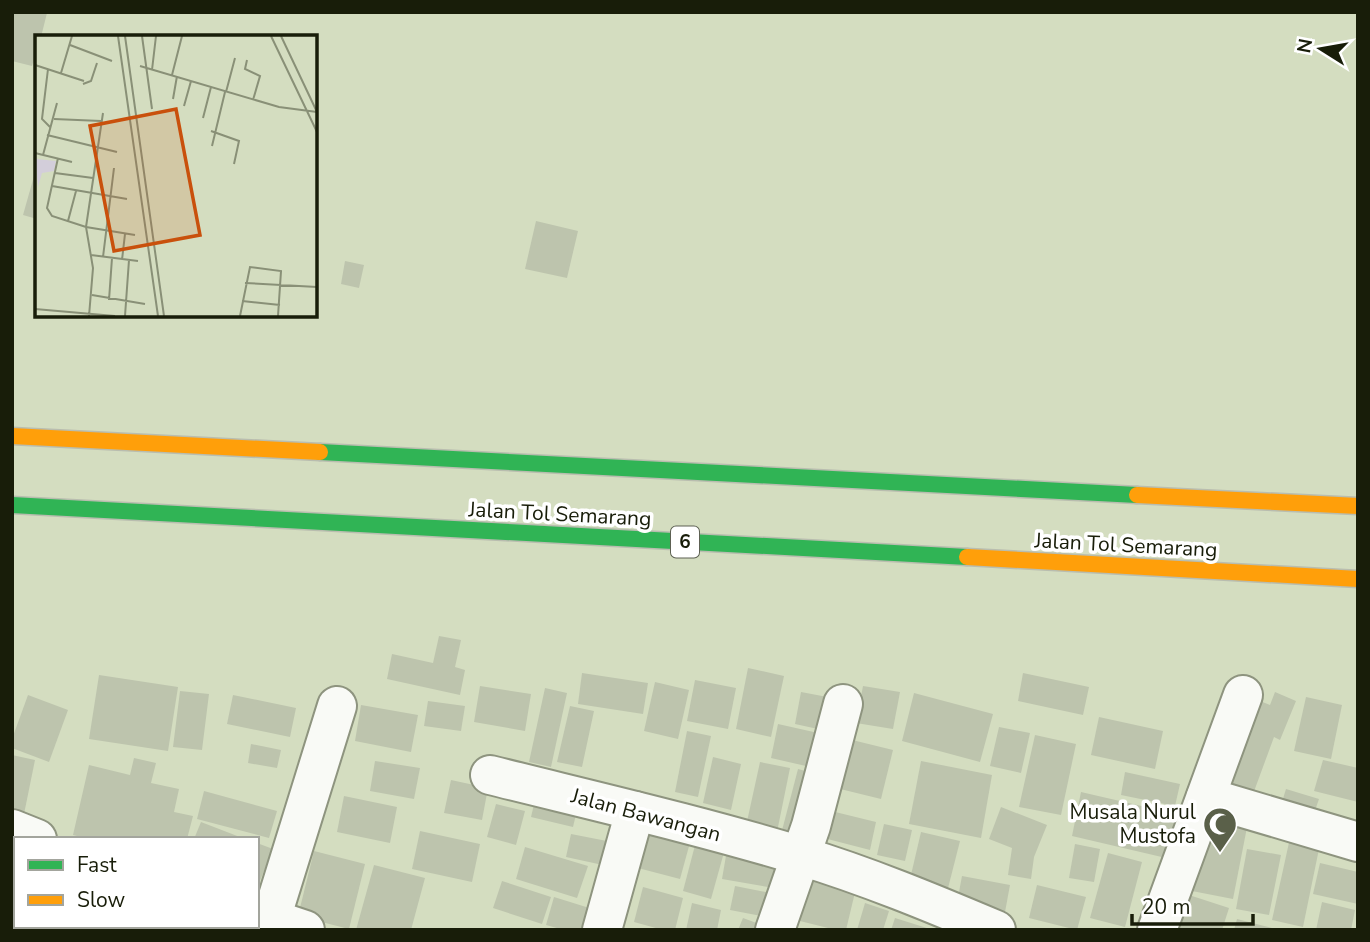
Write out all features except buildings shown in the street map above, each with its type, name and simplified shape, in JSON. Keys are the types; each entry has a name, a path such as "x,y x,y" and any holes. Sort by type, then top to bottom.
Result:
{"highway":[{"path":"12,436 1358,506"},
{"name":"Jalan Tol Semarang","path":"12,505 1358,579"}],"street":[{"path":"1157,930 1243,695"},
{"path":"775,930 802,856 843,704"},
{"path":"275,923 337,706"},
{"name":"Jalan Bawangan","path":"490,775 802,856 925,900 996,930"},
{"path":"1206,797 1358,842"},
{"path":"601,930 635,811"},
{"path":"12,828 32,837"}],"traffic: fast":[{"path":"320,452 1137,495"},
{"path":"12,505 967,557"}],"traffic: slow":[{"path":"12,436 320,452"},
{"path":"1137,495 1358,506"},
{"path":"967,557 1358,579"}],"place":[{"name":"Musala Nurul Mustofa","path":"1220,854"}]}
